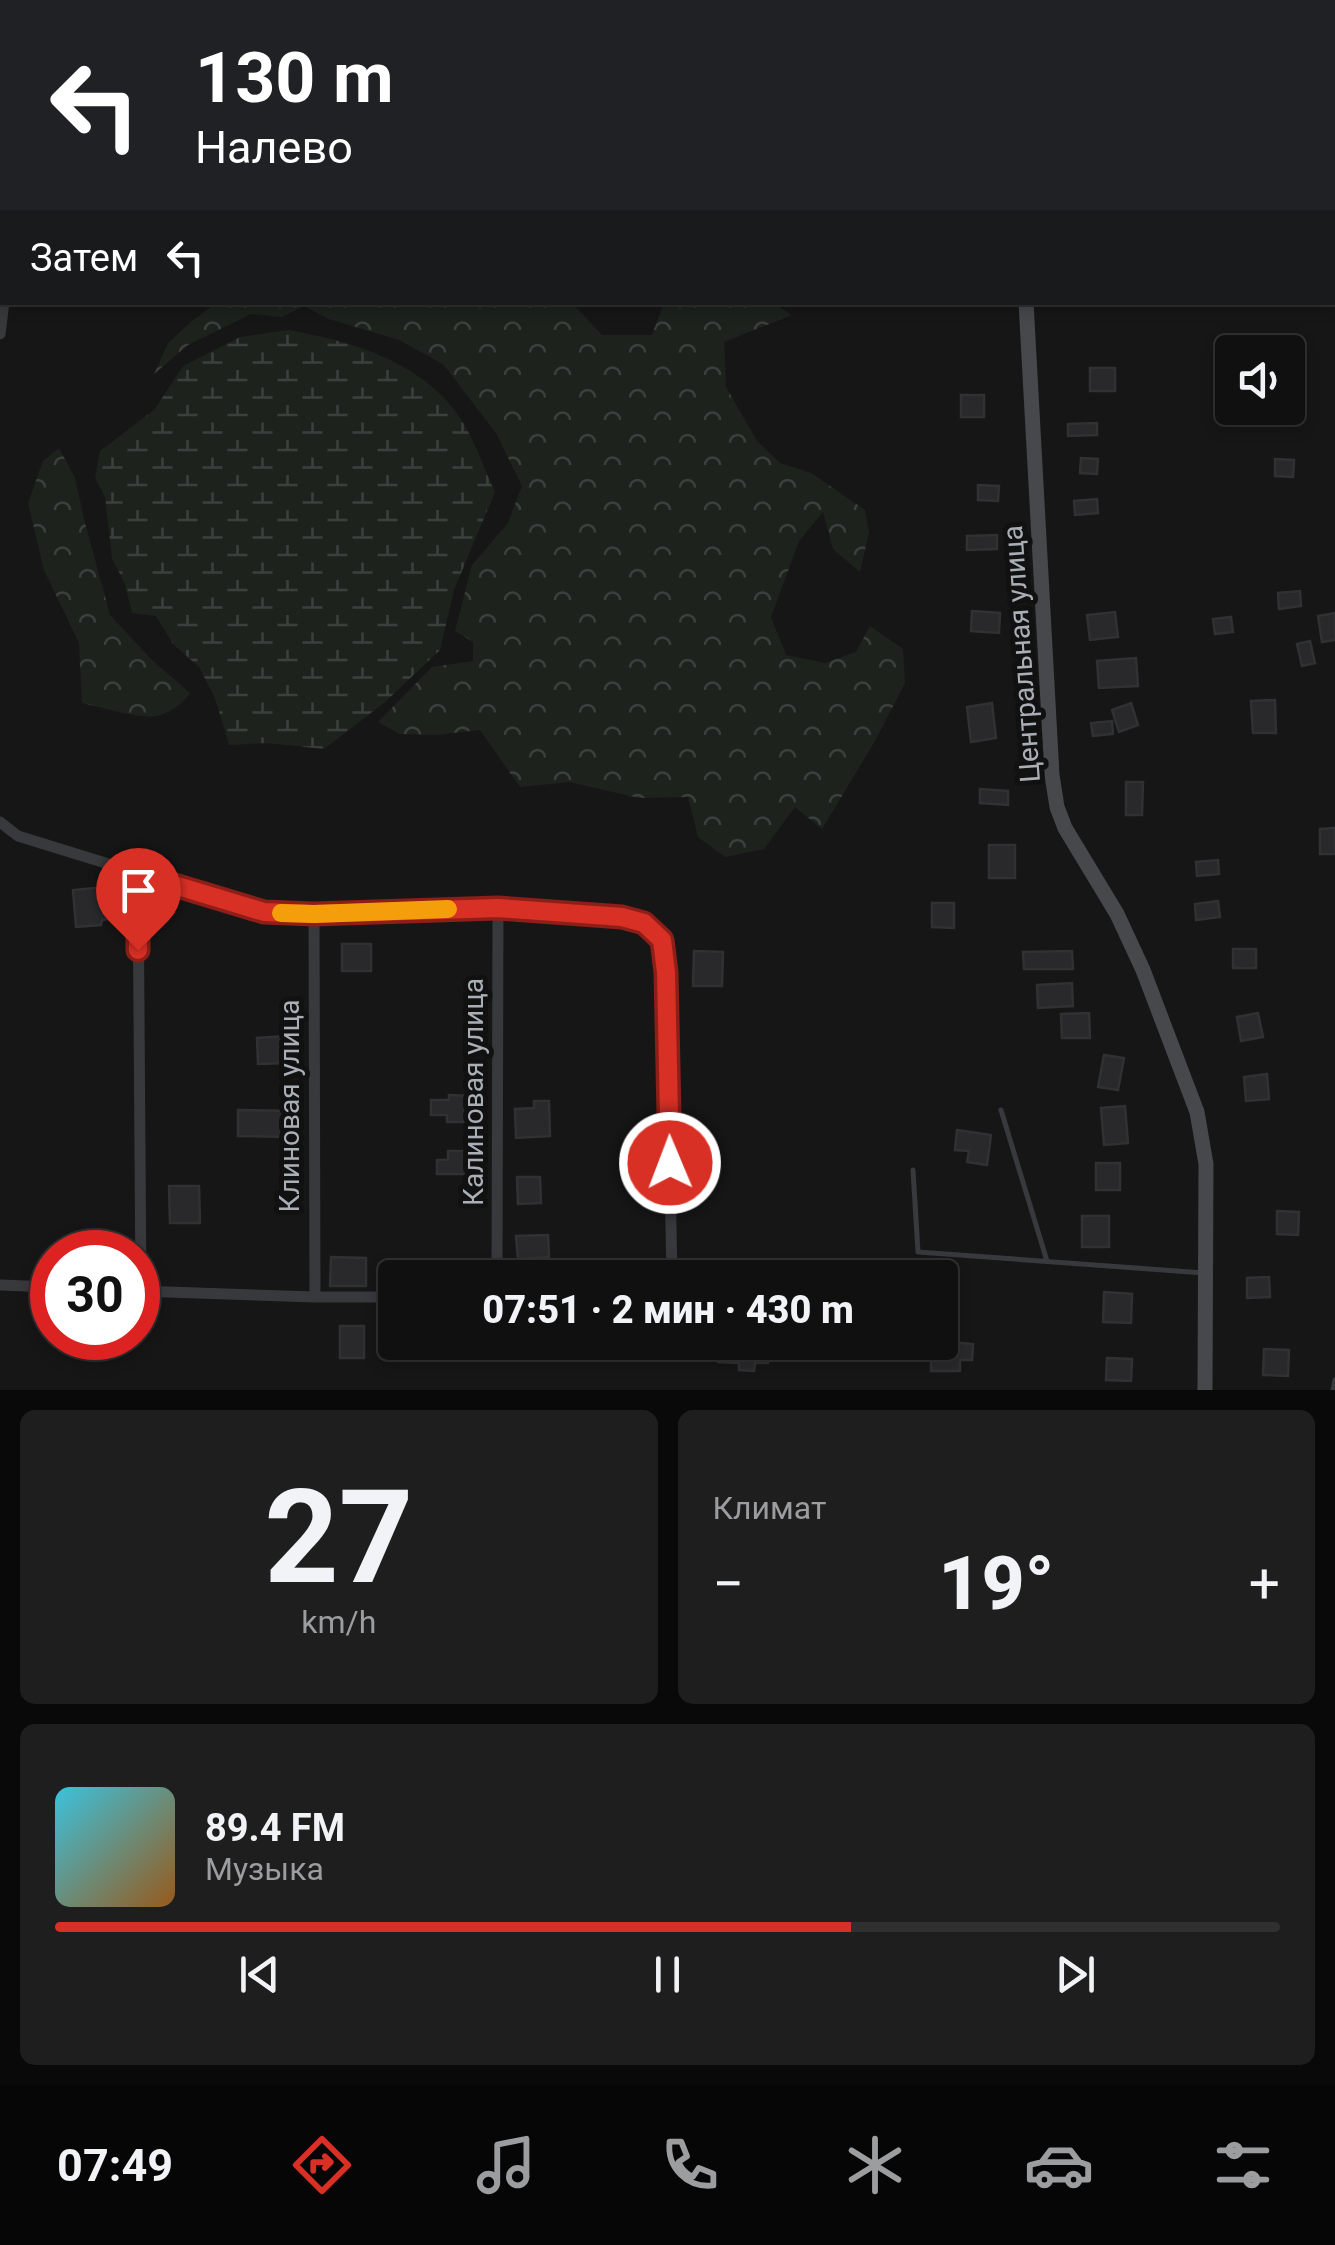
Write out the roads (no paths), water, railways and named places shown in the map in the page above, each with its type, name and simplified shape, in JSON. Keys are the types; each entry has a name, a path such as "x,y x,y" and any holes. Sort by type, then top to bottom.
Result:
{"street":[{"path":"0,334 4,305"},
{"name":"Центральная улица","path":"1026,305 1049,748 1057,806 1065,828 1117,914 1144,970 1197,1112 1206,1164 1205,1390"},
{"path":"0,822 18,836 264,912 498,908 622,917 644,923 662,940 666,972 672,1260"},
{"path":"138,874 139,1230"},
{"name":"Калиновая улица","path":"497,1260 498,908"},
{"name":"Клиновая улица","path":"314,914 315,1297"},
{"path":"0,1285 30,1286"},
{"path":"160,1292 378,1297"}],"lane":[{"path":"1002,1110 1047,1261"},
{"path":"913,1170 918,1252 1207,1273"},
{"path":"1333,1390 1335,1380"}]}
